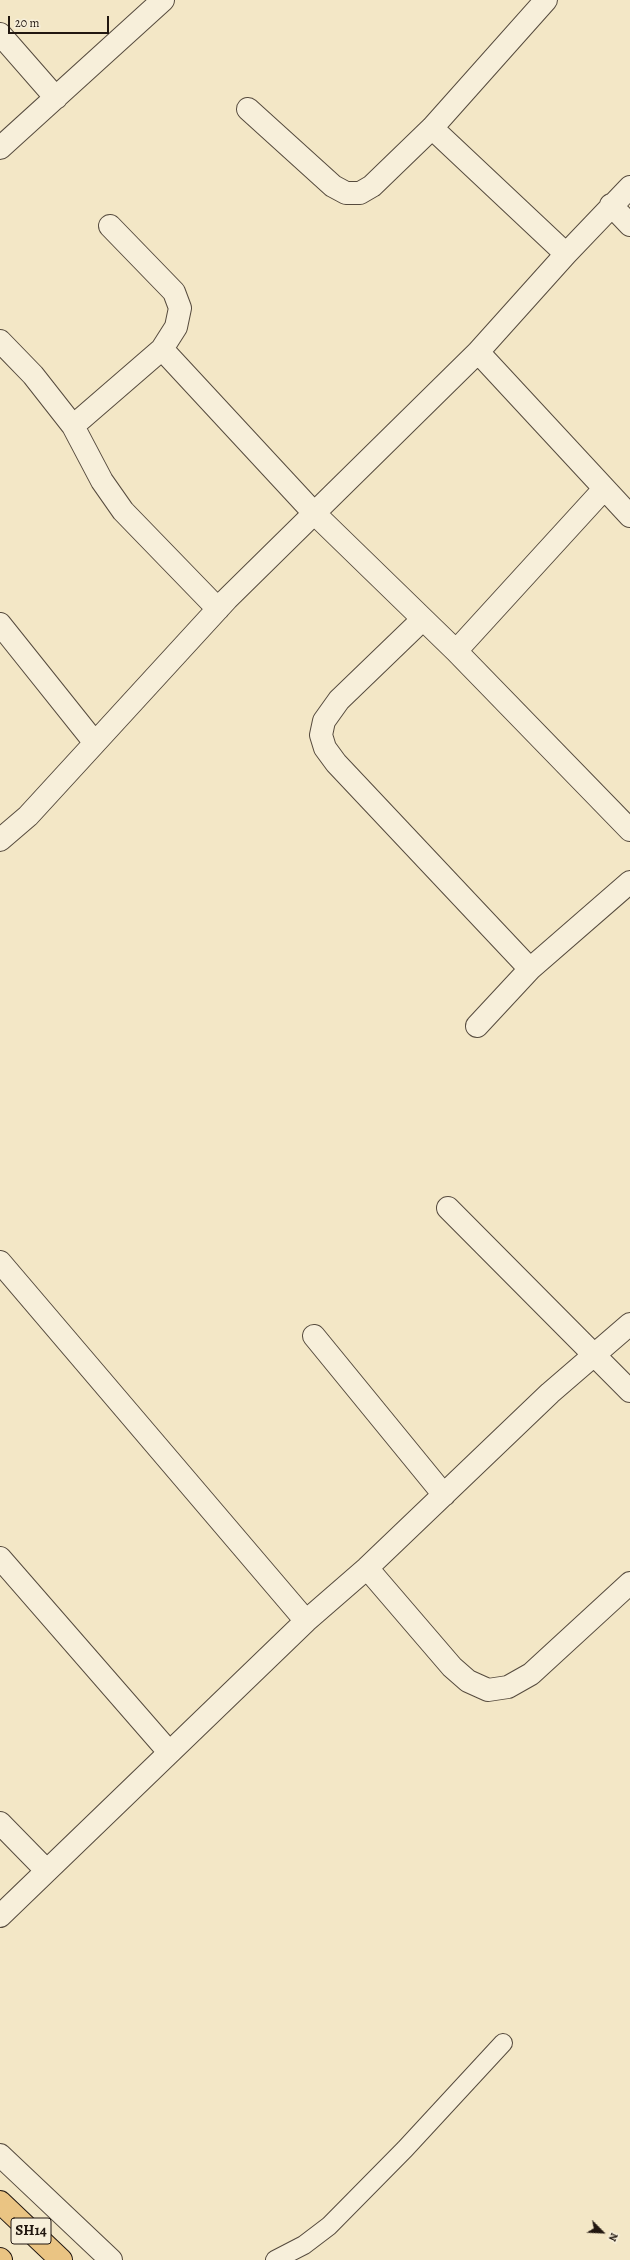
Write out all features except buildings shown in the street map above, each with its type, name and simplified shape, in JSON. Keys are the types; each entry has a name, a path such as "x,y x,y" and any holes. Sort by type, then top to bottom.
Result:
{"main road":[{"name":"SH14","path":"0,2202 61,2260"}],"street":[{"path":"0,148 163,0"},
{"path":"248,109 333,186 346,193 360,193 372,186 432,128 546,0"},
{"path":"0,34 56,98"},
{"path":"432,128 566,254"},
{"path":"0,840 28,816 218,609 478,352 611,205 630,187"},
{"path":"611,205 630,225"},
{"path":"73,426 162,349 176,327 180,308 174,292 110,226"},
{"path":"0,341 33,375 73,426 102,481 123,511 218,609"},
{"path":"162,349 314,513 456,651 630,830"},
{"path":"478,352 604,490 630,516"},
{"path":"456,651 604,490"},
{"path":"423,619 339,700 324,721 321,734 325,748 336,763 530,969"},
{"path":"0,624 95,742"},
{"path":"477,1026 530,969 630,882"},
{"path":"448,1208 596,1355 630,1391"},
{"path":"0,1262 306,1621"},
{"path":"0,1916 306,1621 367,1568 550,1393 596,1355 630,1324"},
{"path":"314,1336 444,1495"},
{"path":"0,1558 169,1752"},
{"path":"367,1568 452,1667 468,1682 488,1690 508,1687 531,1674 630,1582"},
{"path":"0,1823 46,1870"},
{"path":"0,2155 110,2260"}],"lane":[{"path":"275,2260 304,2245 329,2226 405,2149 503,2043"}]}
